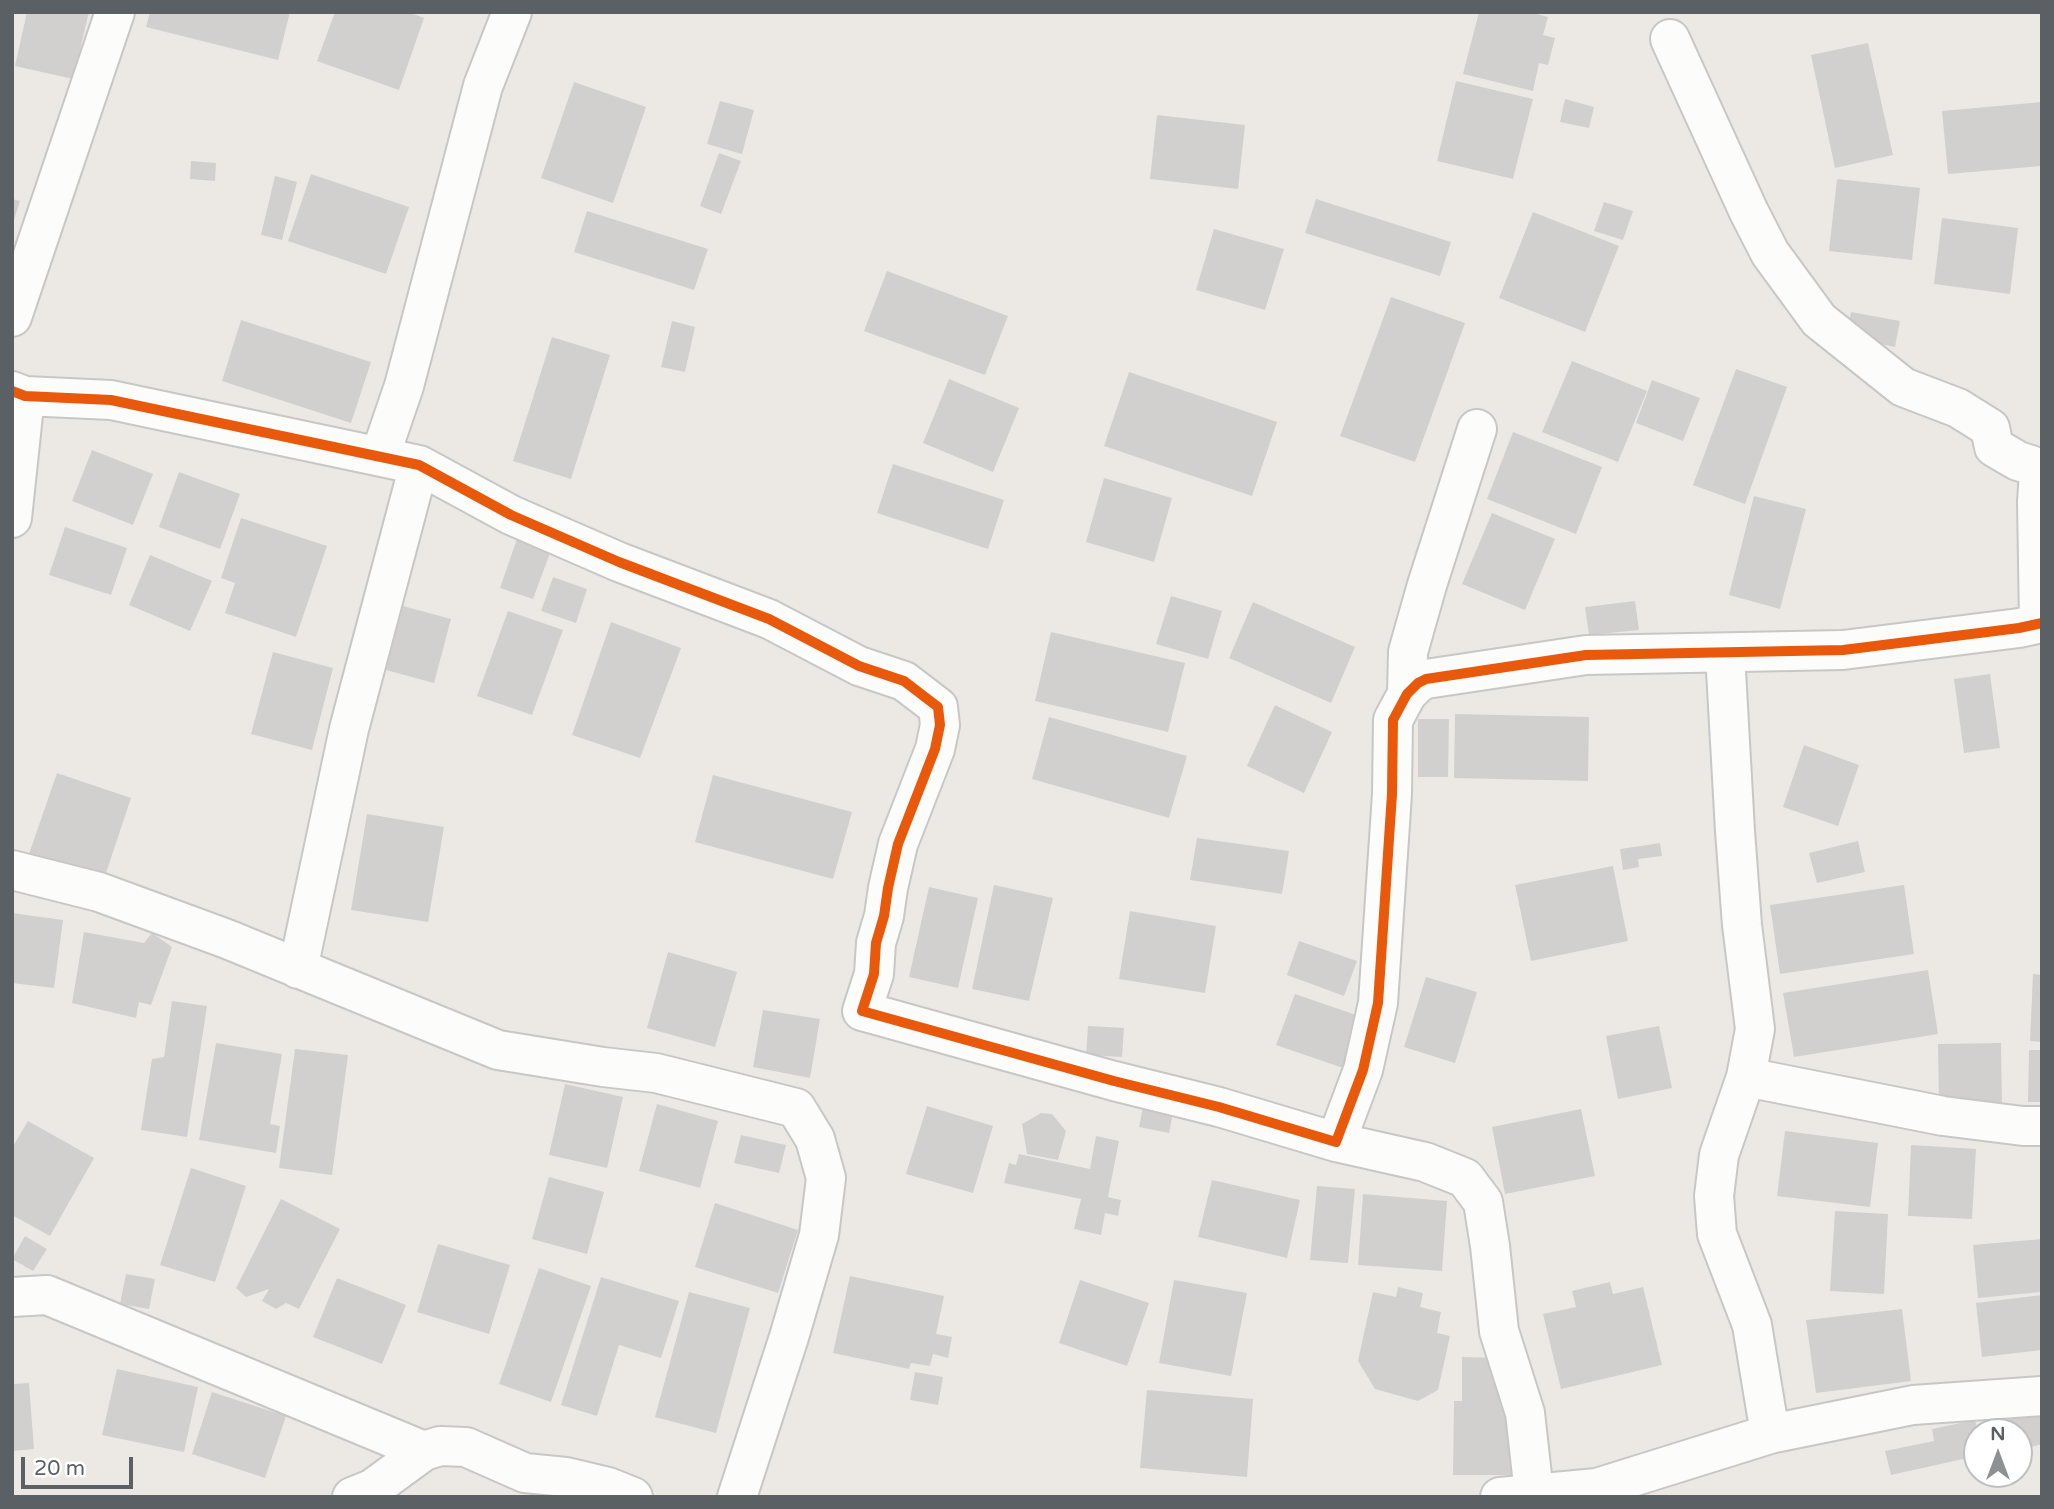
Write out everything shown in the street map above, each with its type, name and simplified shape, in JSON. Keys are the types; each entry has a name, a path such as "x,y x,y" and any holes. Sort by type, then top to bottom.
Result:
{"street":[{"path":"12,317 115,12"},
{"path":"380,456 404,386 483,86 512,12"},
{"path":"1336,1142 1363,1070 1378,1003 1392,794 1393,720 1407,694 1418,682 1586,655 1843,650 2020,628 2040,623 2037,501 2039,473 2031,465 1994,447 1990,428 1958,408 1903,387 1819,320 1770,253 1670,39"},
{"path":"12,517 18,393 111,400 419,465 523,520 619,562 769,619 859,666 904,681 938,707 940,725 935,749 898,845 877,943 874,974 862,1011 1114,1081 1219,1107 1336,1142 1425,1161 1465,1178 1483,1202 1499,1331 1525,1413 1517,1495 1598,1492 1770,1434 1913,1405 2042,1396"},
{"path":"1407,694 1408,652 1477,429"},
{"path":"298,969 349,729 419,465"},
{"path":"1725,653 1742,925 1755,1029 1746,1077 1718,1155 1714,1196 1717,1234 1752,1325 1770,1434"},
{"path":"12,870 99,892 227,939 498,1051 656,1073 796,1108 815,1139 826,1178 819,1235 737,1497"},
{"path":"1746,1077 1943,1116 2042,1126"},
{"path":"12,1297 47,1295 424,1451"},
{"path":"352,1497 372,1489 424,1451 440,1446 466,1447 525,1473 566,1477 608,1487 633,1497"}],"building":[{"path":"27,12 89,12 73,79 15,66"},
{"path":"150,12 290,12 278,60 146,27"},
{"path":"335,12 408,12 424,18 399,90 317,61"},
{"path":"1479,12 1529,12 1548,17 1543,35 1555,38 1548,65 1539,63 1533,91 1463,74"},
{"path":"1868,43 1893,155 1835,168 1811,55"},
{"path":"1456,81 1533,99 1513,179 1437,161"},
{"path":"574,82 646,107 613,203 541,178"},
{"path":"1565,99 1594,107 1589,128 1560,122"},
{"path":"720,101 754,110 742,154 707,144"},
{"path":"2042,102 2042,166 1948,174 1942,111"},
{"path":"1157,115 1245,125 1238,189 1150,179"},
{"path":"719,153 741,161 721,214 700,206"},
{"path":"191,161 216,163 215,181 190,179"},
{"path":"311,174 409,207 386,274 288,241"},
{"path":"275,176 297,182 282,240 261,235"},
{"path":"1837,179 1920,188 1912,260 1829,251"},
{"path":"12,199 20,201 13,223 12,223"},
{"path":"1316,199 1451,242 1440,276 1305,233"},
{"path":"1604,202 1633,211 1623,240 1594,231"},
{"path":"587,211 708,249 694,290 574,252"},
{"path":"1533,212 1619,246 1585,332 1499,298"},
{"path":"1942,218 2018,228 2010,294 1934,284"},
{"path":"1214,229 1284,249 1265,310 1196,290"},
{"path":"887,271 1008,316 985,375 864,331"},
{"path":"1391,297 1465,323 1415,462 1340,436"},
{"path":"1851,312 1900,321 1895,347 1846,337"},
{"path":"241,320 371,362 351,423 222,381"},
{"path":"672,321 695,327 685,372 661,367"},
{"path":"552,337 610,355 571,479 513,461"},
{"path":"1572,361 1647,391 1618,462 1542,432"},
{"path":"1736,369 1787,387 1745,504 1693,485"},
{"path":"1129,372 1277,422 1252,496 1104,446"},
{"path":"949,379 1019,408 993,472 923,443"},
{"path":"1652,380 1700,398 1683,441 1636,423"},
{"path":"1513,432 1602,467 1576,534 1487,499"},
{"path":"92,450 153,474 133,525 72,501"},
{"path":"893,464 1004,500 988,549 877,513"},
{"path":"179,472 240,494 220,549 159,527"},
{"path":"1104,478 1172,498 1154,562 1086,542"},
{"path":"1754,496 1806,509 1780,609 1729,595"},
{"path":"1492,513 1555,539 1525,610 1462,584"},
{"path":"241,518 327,546 296,637 225,613 235,583 221,578"},
{"path":"65,527 127,548 111,595 49,575"},
{"path":"519,533 553,545 533,599 500,588"},
{"path":"150,555 212,581 190,631 129,605"},
{"path":"553,577 587,589 576,623 541,611"},
{"path":"1171,596 1222,611 1208,659 1156,644"},
{"path":"1635,601 1639,630 1589,635 1585,607"},
{"path":"1253,602 1355,647 1331,703 1229,658"},
{"path":"403,606 451,619 434,683 386,670"},
{"path":"508,611 563,630 532,715 477,696"},
{"path":"611,622 681,648 640,758 572,735"},
{"path":"1051,632 1185,663 1168,732 1035,701"},
{"path":"273,652 333,668 312,750 251,734"},
{"path":"1990,674 2000,748 1964,753 1954,679"},
{"path":"1275,705 1332,732 1304,793 1247,766"},
{"path":"1455,714 1589,717 1588,781 1454,778"},
{"path":"1049,717 1187,756 1169,818 1032,779"},
{"path":"1418,719 1449,719 1448,777 1418,777"},
{"path":"1804,745 1859,765 1838,826 1783,807"},
{"path":"57,773 131,798 104,879 29,854"},
{"path":"713,775 852,812 833,879 695,842"},
{"path":"367,814 444,827 428,922 351,910"},
{"path":"1197,838 1289,851 1282,894 1190,880"},
{"path":"1858,841 1865,872 1817,883 1809,853"},
{"path":"1660,843 1662,856 1638,859 1639,867 1623,870 1620,849"},
{"path":"1613,866 1628,941 1531,961 1515,885"},
{"path":"994,885 1053,898 1029,1001 972,989"},
{"path":"1904,885 1914,954 1780,974 1770,905"},
{"path":"929,887 978,898 958,988 909,977"},
{"path":"1130,911 1216,926 1205,993 1119,979"},
{"path":"12,913 63,920 54,988 12,983"},
{"path":"84,932 144,943 152,933 172,947 151,1005 139,1002 136,1018 72,1003"},
{"path":"1299,941 1357,961 1344,996 1287,975"},
{"path":"668,952 737,972 715,1047 647,1028"},
{"path":"1928,970 1938,1034 1794,1057 1783,993"},
{"path":"2033,974 2042,975 2042,1042 2030,1041"},
{"path":"1426,977 1477,992 1455,1063 1404,1047"},
{"path":"1295,994 1365,1018 1346,1069 1276,1045"},
{"path":"172,1001 207,1006 187,1137 141,1130 152,1059 164,1057"},
{"path":"763,1010 820,1019 810,1078 753,1067"},
{"path":"1088,1026 1124,1028 1122,1057 1086,1055"},
{"path":"1659,1026 1672,1088 1618,1099 1606,1036"},
{"path":"216,1043 282,1054 270,1124 280,1126 276,1153 199,1140"},
{"path":"2001,1043 2002,1106 1939,1108 1938,1044"},
{"path":"295,1049 348,1055 332,1175 279,1168"},
{"path":"2029,1050 2042,1050 2042,1102 2028,1102"},
{"path":"565,1084 623,1097 607,1168 549,1155"},
{"path":"1144,1102 1174,1108 1169,1133 1139,1127"},
{"path":"657,1104 718,1121 700,1188 639,1171"},
{"path":"927,1106 993,1126 973,1193 906,1174"},
{"path":"1581,1109 1595,1176 1505,1194 1492,1127"},
{"path":"1041,1113 1052,1114 1066,1131 1058,1160 1027,1154 1022,1124"},
{"path":"28,1121 94,1158 50,1236 12,1215 12,1148"},
{"path":"1785,1131 1878,1143 1870,1207 1777,1196"},
{"path":"741,1135 786,1145 779,1173 734,1163"},
{"path":"1096,1136 1119,1141 1108,1197 1121,1200 1118,1216 1105,1213 1101,1235 1074,1229 1081,1199 1004,1183 1009,1163 1016,1165 1019,1154 1090,1169"},
{"path":"1911,1145 1976,1149 1972,1219 1908,1216"},
{"path":"191,1168 246,1186 215,1282 160,1265"},
{"path":"549,1177 604,1192 587,1254 532,1239"},
{"path":"1212,1180 1300,1200 1287,1258 1198,1237"},
{"path":"1317,1186 1355,1189 1348,1263 1310,1260"},
{"path":"1363,1194 1447,1201 1442,1271 1358,1265"},
{"path":"281,1199 340,1229 299,1309 286,1303 276,1309 262,1301 269,1289 246,1297 236,1288"},
{"path":"715,1203 798,1230 778,1293 695,1267"},
{"path":"1835,1211 1888,1214 1884,1294 1830,1291"},
{"path":"25,1236 47,1249 33,1271 12,1259"},
{"path":"2042,1239 2042,1292 1978,1298 1973,1245"},
{"path":"438,1244 510,1265 489,1334 417,1312"},
{"path":"539,1268 591,1286 551,1402 499,1384"},
{"path":"126,1274 155,1279 149,1309 120,1304"},
{"path":"850,1276 944,1296 936,1334 952,1337 948,1358 933,1354 930,1366 911,1363 909,1369 833,1353"},
{"path":"601,1277 679,1301 661,1358 619,1345 597,1416 561,1405"},
{"path":"337,1278 406,1305 382,1364 313,1337"},
{"path":"1080,1280 1149,1303 1127,1366 1059,1343"},
{"path":"1174,1280 1247,1293 1231,1376 1159,1363"},
{"path":"1610,1282 1613,1294 1643,1287 1662,1365 1561,1389 1543,1314 1576,1307 1572,1291"},
{"path":"1398,1287 1423,1293 1420,1307 1441,1312 1437,1333 1450,1336 1438,1390 1418,1401 1375,1389 1358,1361 1373,1292 1396,1297"},
{"path":"689,1292 750,1308 716,1433 655,1417"},
{"path":"2042,1295 2042,1350 1982,1357 1976,1303"},
{"path":"1902,1309 1911,1381 1816,1393 1806,1320"},
{"path":"1462,1357 1500,1358 1500,1405 1512,1405 1511,1475 1453,1475 1454,1401 1462,1401"},
{"path":"117,1369 198,1387 184,1452 102,1435"},
{"path":"915,1372 943,1377 938,1405 910,1400"},
{"path":"29,1383 34,1449 12,1451 12,1384"},
{"path":"1147,1390 1253,1399 1247,1477 1140,1468"},
{"path":"212,1392 286,1416 265,1478 192,1454"},
{"path":"2042,1408 2042,1444 2033,1446 2033,1418 2008,1417"},
{"path":"1963,1423 1963,1459 1891,1475 1885,1451 1934,1441 1932,1429"}],"cycle path":[{"path":"12,391 25,396 111,400 419,465 511,515 619,562 769,619 859,666 904,681 938,707 940,725 935,749 898,844 876,943 874,974 862,1011 1114,1081 1219,1107 1336,1142 1363,1070 1378,1003 1392,794 1393,720 1407,694 1418,683 1426,679 1586,655 1843,650 2042,623"}]}
